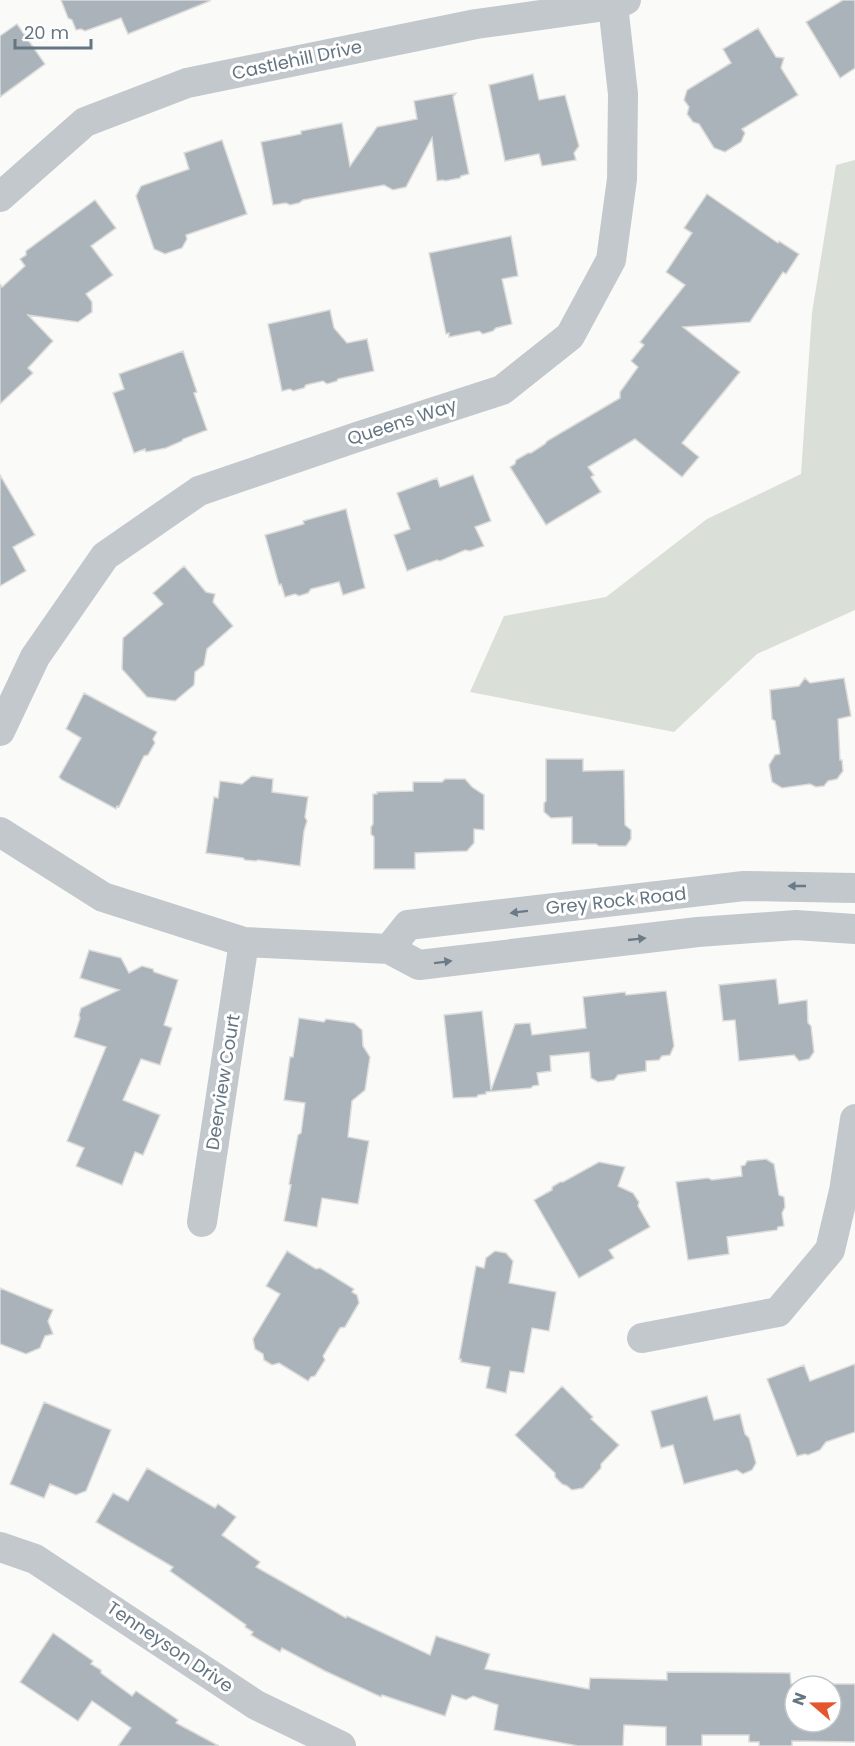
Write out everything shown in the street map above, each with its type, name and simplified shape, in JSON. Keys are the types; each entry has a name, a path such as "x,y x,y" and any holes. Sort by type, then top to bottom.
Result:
{"street":[{"name":"Castlehill Drive","path":"0,197 85,122 187,83 476,24 620,3"},
{"name":"Queens Way","path":"0,731 35,657 105,556 199,491 357,436 502,390 570,336 611,260 622,179 623,94 620,3"},
{"path":"0,832 103,897 244,942 389,949 419,965 698,932 795,925 855,929"},
{"name":"Grey Rock Road","path":"389,949 408,925 744,886 855,888"},
{"name":"Deerview Court","path":"202,1222 244,942"},
{"path":"642,1338 778,1312 830,1250 844,1191 855,1119"},
{"name":"Tenneyson Drive","path":"0,1547 35,1559 256,1705 341,1746"}],"shaded area":[{"path":"855,160 855,610 757,654 674,732 470,692 504,616 606,597 707,519 801,474 812,313 836,165"}],"building":[{"path":"61,0 210,1 128,34 121,18 85,31 76,30"},
{"path":"843,0 855,0 855,68 840,78 806,22"},
{"path":"17,24 45,64 0,97 0,36"},
{"path":"758,28 776,57 784,58 781,68 798,95 742,129 745,133 741,142 725,152 714,148 699,124 693,122 687,114 689,107 684,100 687,90 731,63 723,49"},
{"path":"533,74 539,100 565,95 579,146 574,153 576,160 542,166 539,154 505,161 489,85"},
{"path":"456,93 453,97 469,174 460,178 437,181 432,138 406,187 393,190 384,185 303,200 290,205 286,203 273,205 261,142 342,123 350,166 377,127 417,119 414,101"},
{"path":"222,140 247,214 186,235 187,239 182,248 165,254 154,249 136,196 141,186 189,169 184,153"},
{"path":"707,194 778,243 779,241 799,254 786,274 783,272 750,322 683,327 740,372 682,443 699,457 682,477 635,439 588,467 594,475 591,477 601,492 546,525 510,467 515,464 516,460 620,398 620,392 638,367 631,361 644,345 640,342 685,285 666,272 692,233 684,228"},
{"path":"95,200 116,228 91,246 113,275 86,294 92,302 92,312 78,322 28,315 53,341 28,368 33,373 0,404 0,284 2,287 25,266 20,259 26,255 26,251"},
{"path":"511,236 518,276 502,279 512,324 483,334 479,331 449,337 449,333 446,334 429,253"},
{"path":"330,310 334,328 347,343 367,339 374,371 338,379 327,384 323,381 293,391 290,389 282,391 268,324"},
{"path":"183,351 207,430 166,448 146,452 145,449 134,453 113,393 124,389 119,374"},
{"path":"0,475 35,535 13,547 26,571 0,586"},
{"path":"473,475 491,521 475,527 484,546 470,551 465,550 440,561 437,560 407,571 394,535 410,529 397,493 437,478 440,487"},
{"path":"346,509 365,588 343,595 339,582 311,589 308,593 299,596 295,594 285,597 281,584 279,585 265,535"},
{"path":"184,566 206,592 215,594 213,602 233,626 207,649 204,665 195,672 194,685 175,701 147,697 122,669 123,638 163,604 153,593"},
{"path":"805,678 810,683 844,678 851,716 838,719 840,760 842,760 843,771 837,779 828,781 824,786 816,787 810,784 782,788 772,782 769,765 775,755 780,754 775,721 772,719 770,690 799,686"},
{"path":"84,693 157,732 153,739 155,743 148,755 144,756 116,809 59,777 81,738 66,729"},
{"path":"546,759 583,759 583,771 624,770 625,825 631,830 631,839 626,846 572,844 572,817 551,818 544,812"},
{"path":"252,776 273,779 272,792 308,797 300,866 206,853 214,797 218,798 220,781 242,784"},
{"path":"445,779 465,779 484,795 484,830 474,829 474,843 467,851 415,853 415,869 374,869 374,837 371,834 373,794 413,791 413,782 442,782"},
{"path":"89,950 121,958 129,973 142,966 178,980 164,1025 172,1028 160,1065 141,1059 123,1100 160,1115 143,1155 135,1152 122,1185 76,1166 84,1148 67,1141 106,1047 74,1037 81,1008 119,990 80,978"},
{"path":"776,979 779,1004 807,1000 808,1023 811,1026 814,1052 809,1059 799,1061 794,1055 739,1061 735,1020 723,1021 719,985"},
{"path":"666,991 674,1046 670,1055 662,1056 659,1060 646,1061 646,1071 618,1075 614,1080 598,1082 591,1078 589,1052 550,1056 551,1071 537,1073 539,1085 531,1088 486,1092 477,1097 453,1098 444,1015 482,1011 491,1090 515,1024 530,1023 532,1035 586,1028 583,997 625,992 626,995"},
{"path":"299,1018 354,1023 362,1030 363,1046 370,1057 365,1090 352,1101 348,1137 369,1141 358,1204 322,1198 317,1227 284,1221 305,1103 284,1100 290,1057 293,1057"},
{"path":"766,1159 774,1164 779,1195 784,1197 785,1207 782,1213 784,1226 778,1227 777,1230 727,1237 729,1254 688,1260 676,1182 742,1176 741,1166 747,1161"},
{"path":"599,1162 625,1167 618,1186 633,1193 650,1227 609,1250 614,1258 579,1278 534,1200 552,1190 552,1187 560,1182"},
{"path":"287,1251 354,1289 352,1292 357,1295 359,1303 345,1327 340,1328 323,1356 325,1360 315,1376 308,1381 279,1363 272,1365 264,1360 263,1354 255,1349 253,1339 280,1294 266,1286"},
{"path":"495,1251 506,1253 513,1261 509,1283 556,1292 549,1331 532,1328 524,1373 510,1371 506,1393 486,1388 490,1367 461,1362 459,1359 476,1266 484,1268 486,1258"},
{"path":"0,1288 53,1310 48,1321 53,1334 45,1336 40,1348 26,1354 0,1344"},
{"path":"855,1364 855,1432 826,1442 820,1450 808,1455 797,1456 767,1379 804,1365 810,1381"},
{"path":"562,1386 593,1417 591,1419 619,1445 583,1488 572,1490 562,1484 555,1477 555,1473 515,1435"},
{"path":"707,1396 714,1420 740,1414 756,1463 752,1470 743,1474 737,1470 684,1484 673,1445 661,1448 651,1411"},
{"path":"44,1402 111,1430 86,1491 76,1495 50,1484 44,1498 10,1484"},
{"path":"147,1468 215,1508 218,1504 236,1517 222,1535 260,1562 256,1567 346,1618 347,1616 430,1655 436,1636 490,1654 485,1669 589,1689 590,1678 667,1680 667,1672 790,1673 783,1674 783,1734 843,1734 843,1684 855,1684 855,1742 792,1741 792,1746 759,1746 759,1742 749,1742 749,1735 702,1735 702,1746 666,1746 666,1727 624,1725 623,1746 578,1746 494,1730 498,1705 473,1696 466,1700 452,1695 445,1716 382,1695 381,1697 282,1648 280,1652 251,1635 253,1632 245,1627 246,1625 170,1571 173,1567 96,1522 113,1493 128,1501"},
{"path":"53,1633 93,1661 91,1664 101,1670 101,1673 132,1696 136,1691 178,1720 176,1723 219,1746 118,1746 131,1728 92,1701 78,1721 20,1682"}]}
